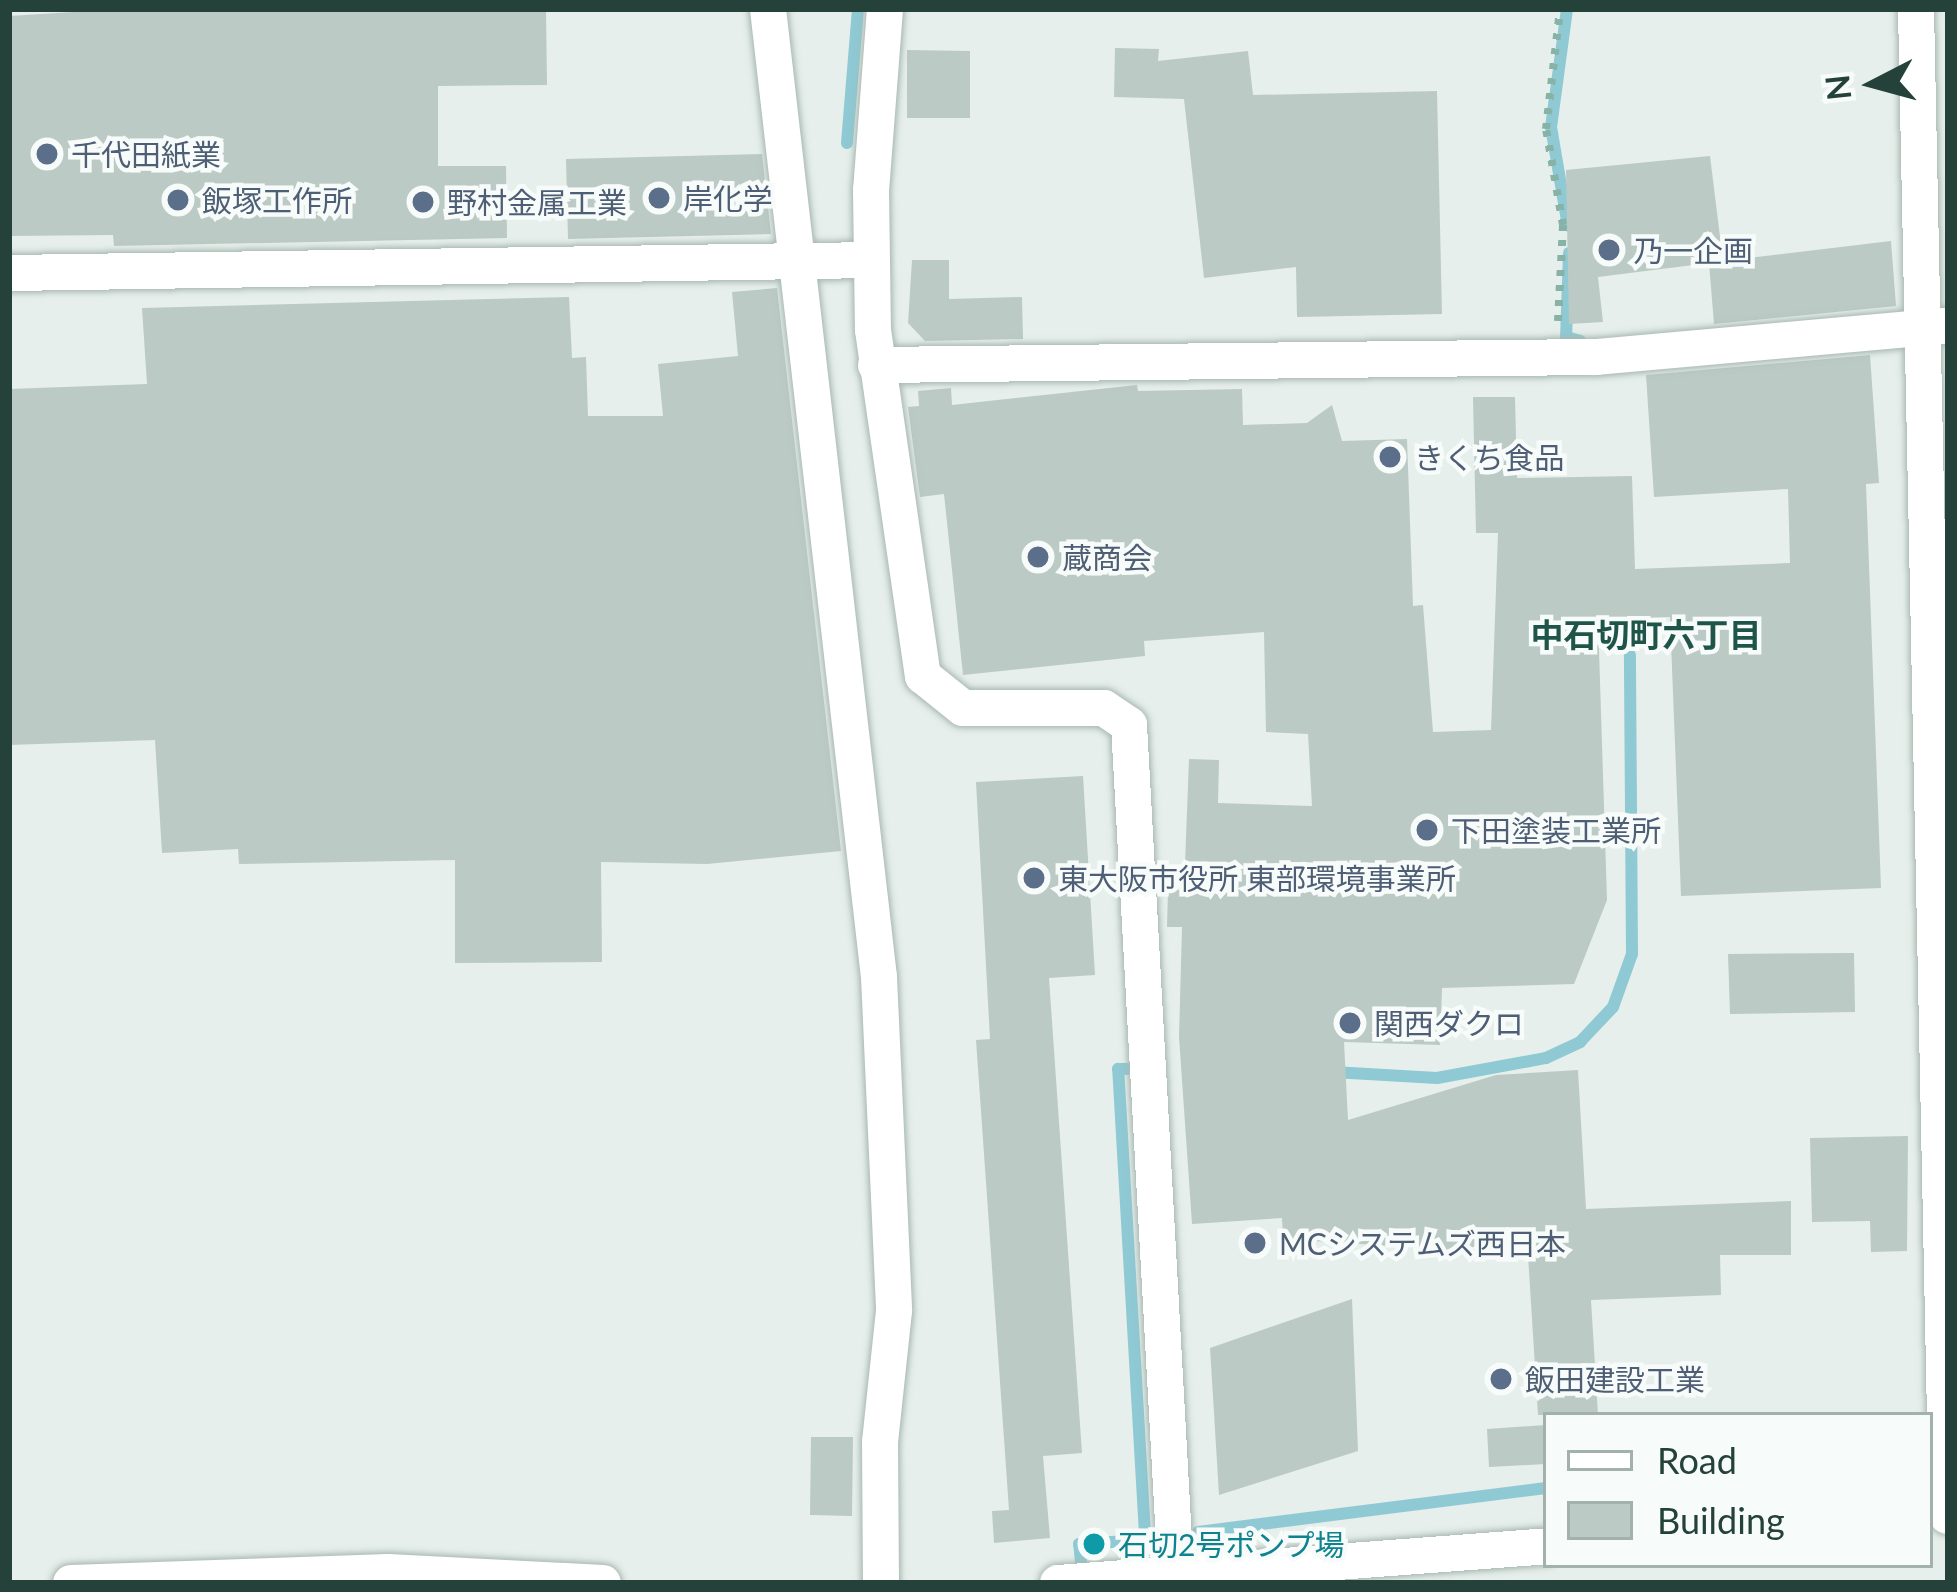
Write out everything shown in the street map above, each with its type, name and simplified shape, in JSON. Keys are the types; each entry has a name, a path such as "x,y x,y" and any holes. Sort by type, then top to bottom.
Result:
{"street":[{"path":"768,9 880,1000 894,1311 880,1442 881,1583"},
{"path":"885,9 871,260 876,364 927,685 963,707 1104,708 1129,725 1176,1574"},
{"path":"1916,9 1935,327 1947,1516"},
{"path":"9,273 871,260"},
{"path":"876,364 1559,358 1935,327"},
{"path":"1058,1583 1543,1546"},
{"path":"71,1583 388,1572 603,1583"}],"path":[{"path":"1559,358 1563,226 1546,129 1560,9"}],"building":[{"path":"121,9 546,9 547,85 438,86 438,166 506,166 507,238 114,246 113,235 10,236 9,16"},
{"path":"1115,48 1159,49 1158,61 1248,51 1253,95 1437,91 1442,314 1297,317 1296,267 1204,278 1184,99 1114,97"},
{"path":"907,50 970,51 970,118 907,118"},
{"path":"762,154 771,234 568,239 566,159"},
{"path":"1710,156 1723,261 1891,241 1896,306 1714,324 1709,263 1598,277 1603,322 1569,324 1566,170"},
{"path":"912,260 949,260 949,299 1022,297 1023,339 925,341 908,323"},
{"path":"777,288 841,851 707,864 601,862 602,962 455,963 455,860 239,864 238,849 162,853 155,740 9,745 9,389 147,384 142,308 569,297 572,358 586,357 588,416 663,416 658,364 738,356 732,292"},
{"path":"1870,355 1879,483 1866,484 1881,888 1681,896 1670,617 1598,619 1607,900 1574,984 1442,988 1440,1045 1344,1042 1348,1120 1496,1075 1578,1070 1586,1209 1791,1201 1791,1255 1720,1255 1721,1295 1591,1300 1598,1412 1538,1415 1528,1255 1283,1239 1282,1218 1192,1224 1179,1037 1182,927 1167,927 1168,890 1184,890 1189,759 1219,760 1218,803 1312,806 1308,734 1266,732 1264,632 1144,641 1145,656 963,675 944,494 920,497 908,407 919,406 918,391 951,388 952,405 1137,385 1138,391 1242,389 1243,425 1307,423 1332,405 1342,441 1407,439 1413,606 1423,605 1433,732 1491,730 1498,533 1476,533 1473,397 1515,397 1517,478 1632,476 1635,569 1790,563 1788,489 1654,497 1646,375"},
{"path":"1083,776 1095,975 1049,978 1082,1453 1043,1456 1050,1538 994,1543 992,1511 1009,1510 976,1040 990,1039 976,782"},
{"path":"1854,953 1855,1012 1730,1014 1728,954"},
{"path":"1908,1136 1907,1251 1871,1252 1870,1221 1812,1222 1810,1138"},
{"path":"1352,1299 1358,1451 1219,1495 1210,1348"},
{"path":"1543,1425 1543,1464 1489,1467 1487,1429"},
{"path":"811,1437 853,1437 852,1516 810,1515"}],"waterway":[{"path":"847,143 858,9"},
{"path":"1567,9 1551,127 1568,226"},
{"path":"1569,253 1566,337 1580,341"},
{"path":"1333,1072 1437,1078 1546,1058 1580,1042 1613,1007 1632,954 1630,655"},
{"path":"1082,1571 1079,1544 1143,1540 1145,1534 1118,1069 1127,1069"},
{"path":"1198,1532 1543,1488"}],"place":[{"name":"千代田紙業","path":"47,154"},
{"name":"岸化学","path":"659,198"},
{"name":"飯塚工作所","path":"178,200"},
{"name":"野村金属工業","path":"423,202"},
{"name":"乃一企画","path":"1609,250"},
{"name":"きくち食品","path":"1390,457"},
{"name":"蔵商会","path":"1038,557"},
{"name":"下田塗装工業所","path":"1427,830"},
{"name":"東大阪市役所 東部環境事業所","path":"1034,878"},
{"name":"関西ダクロ","path":"1350,1023"},
{"name":"MCシステムズ西日本","path":"1255,1243"},
{"name":"飯田建設工業","path":"1501,1379"},
{"name":"石切2号ポンプ場","path":"1094,1544"}],"district":[{"name":"中石切町六丁目","path":"1646,635"}]}
